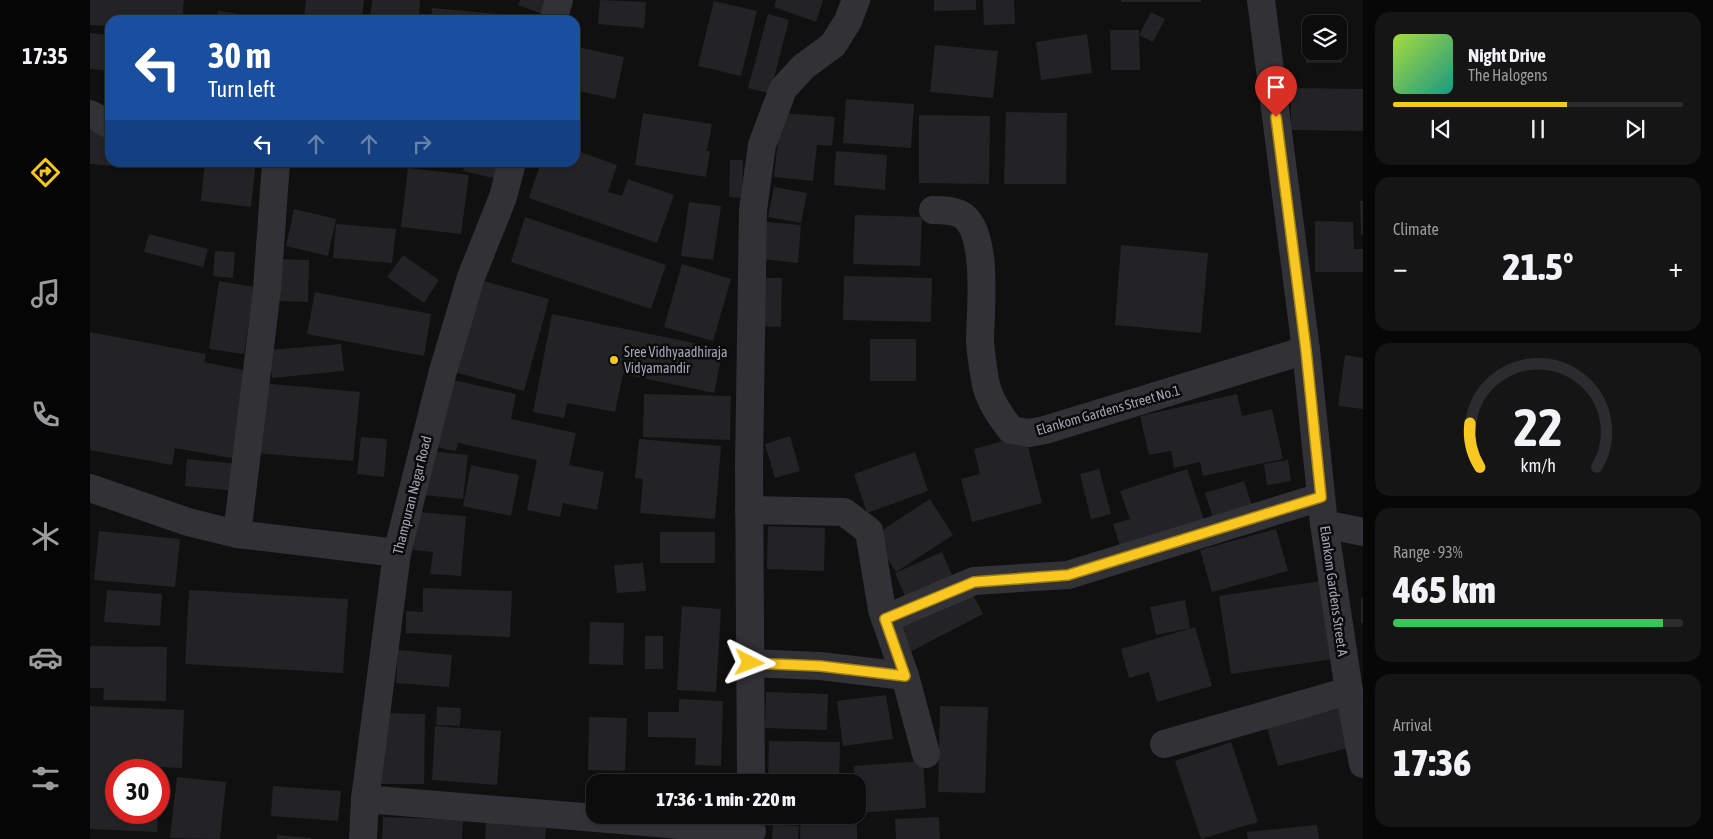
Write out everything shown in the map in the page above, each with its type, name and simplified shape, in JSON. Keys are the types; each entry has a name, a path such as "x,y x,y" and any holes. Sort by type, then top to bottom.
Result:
{"street":[{"path":"554,15 559,0"},
{"path":"751,774 749,510 752,210 762,145 783,89 803,67 832,45 848,21 856,0"},
{"name":"Elankom Gardens Street A","path":"1261,0 1306,350 1324,524 1349,691 1363,764"},
{"path":"90,114 105,122"},
{"path":"237,534 267,289 276,167"},
{"name":"Thampuran Nagar Road","path":"363,839 365,800 397,553 443,371 471,277 503,197 511,167"},
{"name":"Elankom Gardens Street No.1","path":"933,210 947,210 961,214 972,228 979,247 981,265 980,343 985,382 997,410 1011,430 1029,433 1045,430 1306,350"},
{"path":"90,488 188,522 237,534 397,553"},
{"path":"885,619 974,582 1068,575 1321,497"},
{"path":"749,510 844,512 868,531 885,619 905,676 926,754"},
{"path":"1324,524 1363,532"},
{"path":"750,663 820,666 905,676"},
{"path":"1164,744 1349,691"},
{"path":"365,800 752,828"}],"building":[{"path":"90,0 184,0 182,15 105,15 105,26 90,25"},
{"path":"306,0 364,0 362,15 304,15"},
{"path":"372,0 420,0 419,15 370,15"},
{"path":"520,0 548,0 542,14 518,5"},
{"path":"600,0 646,2 644,28 598,24"},
{"path":"776,0 823,0 816,22 774,7"},
{"path":"934,0 976,0 976,10 934,11"},
{"path":"983,0 1014,0 1015,24 984,25"},
{"path":"1121,0 1201,0 1201,2 1121,2"},
{"path":"714,1 757,11 741,76 698,66"},
{"path":"432,8 510,15 431,15"},
{"path":"218,11 246,15 218,15"},
{"path":"1151,12 1165,19 1153,42 1139,35"},
{"path":"768,14 789,20 770,93 748,88"},
{"path":"1110,30 1139,30 1140,70 1111,70"},
{"path":"90,33 105,34 105,70 90,69"},
{"path":"1087,34 1092,73 1041,80 1036,42"},
{"path":"935,45 998,51 993,98 930,92"},
{"path":"580,48 624,57 615,99 580,91"},
{"path":"1306,60 1342,60 1342,63 1306,63"},
{"path":"1291,88 1363,89 1363,131 1291,130"},
{"path":"846,99 914,104 911,148 843,143"},
{"path":"1006,112 1067,113 1066,184 1004,184"},
{"path":"643,113 712,124 707,151 710,151 706,177 635,165"},
{"path":"781,113 835,117 832,146 817,145 813,181 774,177"},
{"path":"919,115 990,116 989,184 919,183"},
{"path":"90,131 105,132 105,165 90,164"},
{"path":"836,151 887,155 885,190 834,185"},
{"path":"580,152 617,165 608,192 622,196 628,179 674,195 657,243 529,198 539,167 580,167"},
{"path":"730,160 743,160 742,198 729,197"},
{"path":"204,167 255,167 251,207 201,201"},
{"path":"464,167 501,167 497,179 463,171"},
{"path":"408,168 469,175 461,234 401,227"},
{"path":"774,187 807,193 801,223 768,217"},
{"path":"1360,201 1363,201 1363,235 1361,235"},
{"path":"689,202 721,206 713,260 681,256"},
{"path":"294,209 336,219 328,256 286,246"},
{"path":"855,215 922,217 920,266 853,264"},
{"path":"525,217 666,265 651,309 511,262"},
{"path":"1315,221 1353,222 1354,249 1363,249 1363,272 1315,272"},
{"path":"766,222 801,225 798,263 763,259"},
{"path":"336,224 396,229 392,263 333,258"},
{"path":"149,234 208,249 203,267 144,252"},
{"path":"1121,245 1208,253 1201,333 1115,325"},
{"path":"215,251 235,252 233,278 213,276"},
{"path":"403,255 439,280 424,303 387,277"},
{"path":"281,259 309,260 308,302 280,301"},
{"path":"682,264 731,279 713,341 664,327"},
{"path":"844,276 932,278 931,322 843,320"},
{"path":"755,278 782,278 781,327 754,326"},
{"path":"476,279 549,299 524,391 451,371"},
{"path":"219,281 254,287 244,354 209,349"},
{"path":"315,292 431,314 424,356 307,334"},
{"path":"552,314 723,349 714,393 623,374 615,412 567,403 564,418 533,412"},
{"path":"90,332 206,354 204,362 253,372 237,459 175,448 172,465 90,450"},
{"path":"870,339 916,339 916,381 870,381"},
{"path":"341,344 344,371 272,378 269,350"},
{"path":"1345,355 1363,358 1363,409 1338,406"},
{"path":"444,378 516,394 511,419 576,433 569,465 604,472 597,510 563,503 560,517 527,510 537,460 458,443 456,451 430,446"},
{"path":"260,383 360,392 353,461 254,453"},
{"path":"644,394 731,396 730,440 643,437"},
{"path":"1237,394 1242,416 1272,409 1283,459 1203,476 1200,462 1174,468 1171,451 1149,455 1140,416"},
{"path":"1025,435 1042,503 972,522 961,479 980,474 974,449"},
{"path":"790,436 800,471 775,478 765,444"},
{"path":"361,437 387,439 384,477 357,474"},
{"path":"639,439 721,446 715,519 640,513 643,479 635,478"},
{"path":"428,451 468,455 463,499 424,495"},
{"path":"915,452 928,491 867,513 854,474"},
{"path":"187,459 239,464 236,491 185,486"},
{"path":"1288,460 1291,481 1267,485 1264,464"},
{"path":"471,465 519,475 511,516 463,506"},
{"path":"1099,469 1111,514 1091,519 1080,474"},
{"path":"1187,469 1207,529 1123,556 1113,524 1130,519 1120,491"},
{"path":"1244,481 1254,512 1215,525 1205,493"},
{"path":"930,499 953,535 896,572 873,536"},
{"path":"416,512 466,516 461,576 430,574 433,552 413,550"},
{"path":"768,526 825,528 824,571 767,569"},
{"path":"1276,529 1288,571 1212,592 1200,550"},
{"path":"99,531 180,539 175,587 94,580"},
{"path":"660,532 715,532 715,563 660,563"},
{"path":"942,552 955,582 908,603 895,573"},
{"path":"643,563 646,591 617,593 614,565"},
{"path":"1322,581 1334,659 1231,674 1219,596"},
{"path":"423,588 512,591 510,637 406,633 406,611 423,612"},
{"path":"970,589 983,614 908,653 895,628"},
{"path":"107,590 162,594 160,626 104,622"},
{"path":"189,590 348,599 343,673 185,664"},
{"path":"1361,598 1363,598 1363,623 1361,623"},
{"path":"1185,600 1190,628 1156,635 1150,607"},
{"path":"682,606 721,609 716,692 677,690"},
{"path":"590,622 624,623 623,665 589,664"},
{"path":"1195,627 1212,686 1157,702 1149,672 1129,678 1121,649"},
{"path":"645,636 663,636 663,669 645,669"},
{"path":"90,646 167,647 166,701 103,700 104,688 90,688"},
{"path":"398,650 452,655 449,687 396,683"},
{"path":"766,692 828,694 827,730 765,728"},
{"path":"886,695 893,739 843,746 837,701"},
{"path":"679,699 723,701 721,766 695,765 696,738 648,737 648,712 679,712"},
{"path":"90,706 184,710 182,768 170,767 170,759 105,759 105,824 157,824 157,832 90,829"},
{"path":"940,706 988,707 985,793 938,792"},
{"path":"437,707 461,708 460,726 436,725"},
{"path":"1339,709 1349,748 1278,766 1267,727"},
{"path":"380,713 425,714 424,784 379,784"},
{"path":"589,717 627,718 625,771 588,770"},
{"path":"435,726 501,731 497,785 432,780"},
{"path":"769,741 840,742 839,774 768,774"},
{"path":"1231,742 1258,822 1201,839 1175,761"},
{"path":"923,761 926,808 866,812 866,774 854,774 854,766"},
{"path":"177,777 226,782 220,839 170,838"},
{"path":"273,786 341,791 338,821 271,816"},
{"path":"383,817 463,820 462,839 382,839"},
{"path":"939,817 940,839 896,839 895,819"},
{"path":"486,822 546,828 545,839 485,839"},
{"path":"773,824 799,826 798,839 772,839"},
{"path":"801,824 857,824 857,839 800,839"},
{"path":"1317,825 1319,839 1248,839 1247,832"},
{"path":"277,835 311,838 311,839 277,839"}],"place":[{"name":"Sree Vidhyaadhiraja Vidyamandir","path":"614,360"}],"route":[{"path":"750,663 820,666 905,676 885,619 974,582 1068,575 1321,497 1306,350 1276,117"}]}
